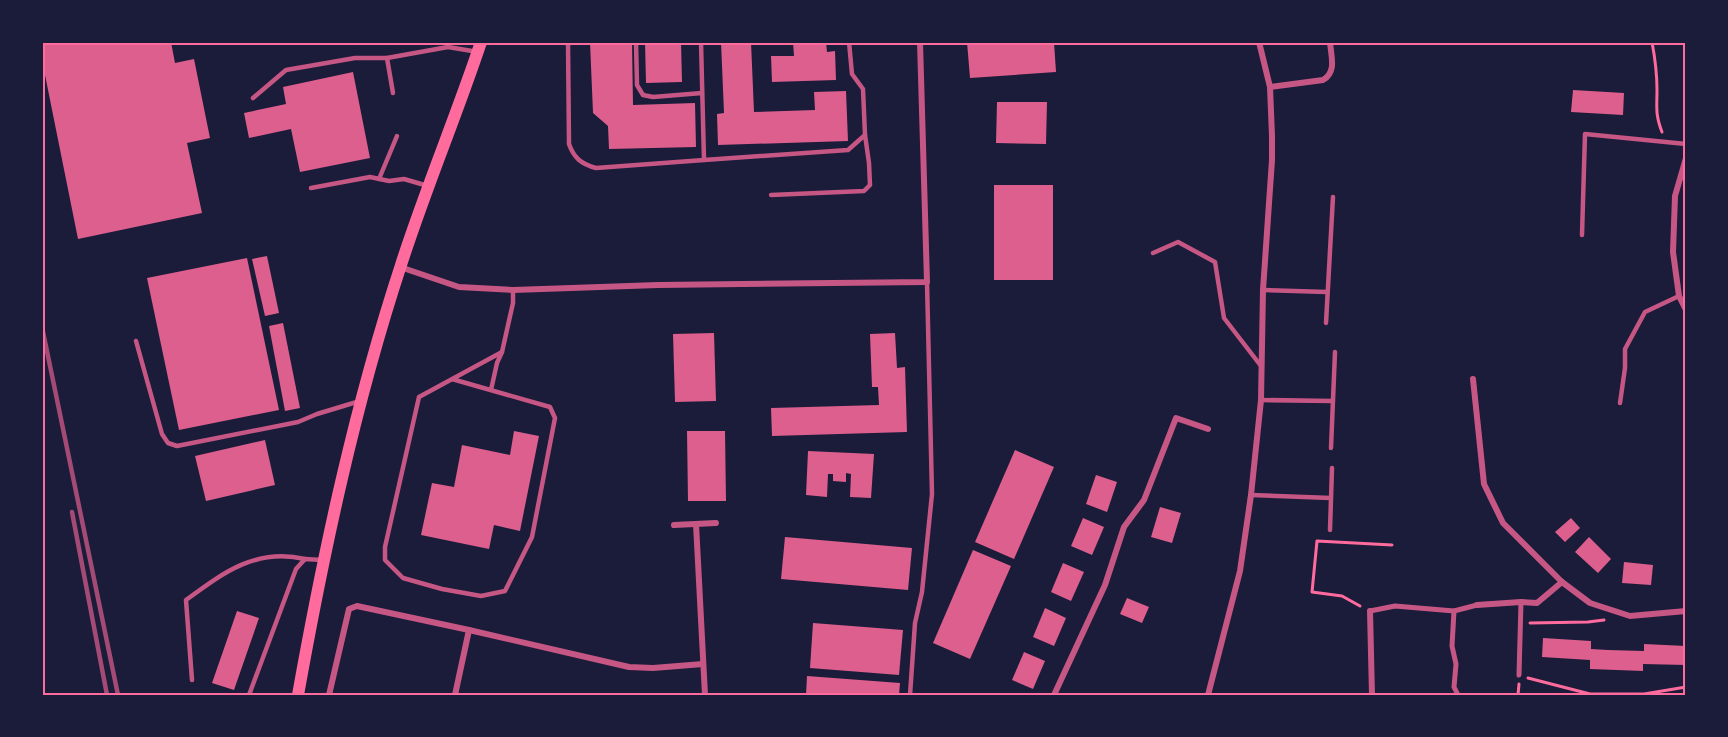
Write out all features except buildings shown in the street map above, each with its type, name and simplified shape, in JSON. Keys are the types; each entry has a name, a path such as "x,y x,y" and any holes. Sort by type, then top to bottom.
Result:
{"main road":[{"path":"298,695 336,502 361,401 400,267 479,47"}],"street":[{"path":"400,267 459,287 513,290 658,285 927,282 920,42"},
{"path":"1208,695 1240,571 1261,400 1263,290 1272,160 1270,87 1259,42"},
{"path":"1270,87 1323,80 1330,76 1332,70 1330,42"},
{"path":"1686,158 1675,196 1673,252 1679,296 1686,310"},
{"path":"1473,379 1484,484 1503,523 1562,582 1590,603 1630,616 1686,611"},
{"path":"1054,695 1105,585 1124,527 1143,500 1176,418 1208,429"},
{"path":"674,525 716,523"},
{"path":"696,524 705,695"},
{"path":"1372,695 1370,612 1395,606 1454,611 1477,605 1537,603 1562,582"},
{"path":"1519,675 1521,602"},
{"path":"329,695 349,609 357,606 629,667 653,668 703,664"},
{"path":"1454,611 1452,646 1456,664 1454,687 1458,695"},
{"path":"455,695 469,630"}],"lane":[{"path":"568,42 569,144 573,155 596,168 848,150 866,135"},
{"path":"636,42 637,85 643,95 653,97 702,93"},
{"path":"700,42 704,160"},
{"path":"771,195 864,190 870,185 863,89 852,74 849,42"},
{"path":"254,98 286,70 355,58 387,58 448,47 479,47"},
{"path":"387,58 393,93"},
{"path":"1582,235 1585,134 1686,144"},
{"path":"379,179 397,136"},
{"path":"311,188 370,177 389,181 404,179 428,186"},
{"path":"1326,323 1333,197"},
{"path":"1154,253 1178,242 1215,262 1224,318 1262,366"},
{"path":"910,695 915,623 922,592 932,495 927,282"},
{"path":"491,390 513,303 513,290"},
{"path":"1263,290 1327,292"},
{"path":"1620,403 1625,349 1645,312 1679,296"},
{"path":"136,341 162,434 168,443 177,446 298,422 361,401"},
{"path":"452,380 550,407 555,418 532,537 505,591 480,596 442,589 403,578 385,560 385,547 419,397 502,352"},
{"path":"1331,448 1335,352"},
{"path":"1261,400 1333,401"},
{"path":"1330,530 1332,468"},
{"path":"1251,495 1331,498"},
{"path":"192,680 186,600 218,576 260,557 289,555 324,560"},
{"path":"249,695 296,569 305,559"}],"path":[{"path":"1652,42 1656,62 1656,112 1667,142"},
{"path":"1370,612 1342,596 1312,592 1317,541 1392,545"},
{"path":"1521,623 1588,622 1630,616"},
{"path":"1519,675 1590,694 1644,694 1686,687"}],"railway":[{"path":"42,327 118,695"},
{"path":"72,512 107,695"}]}
